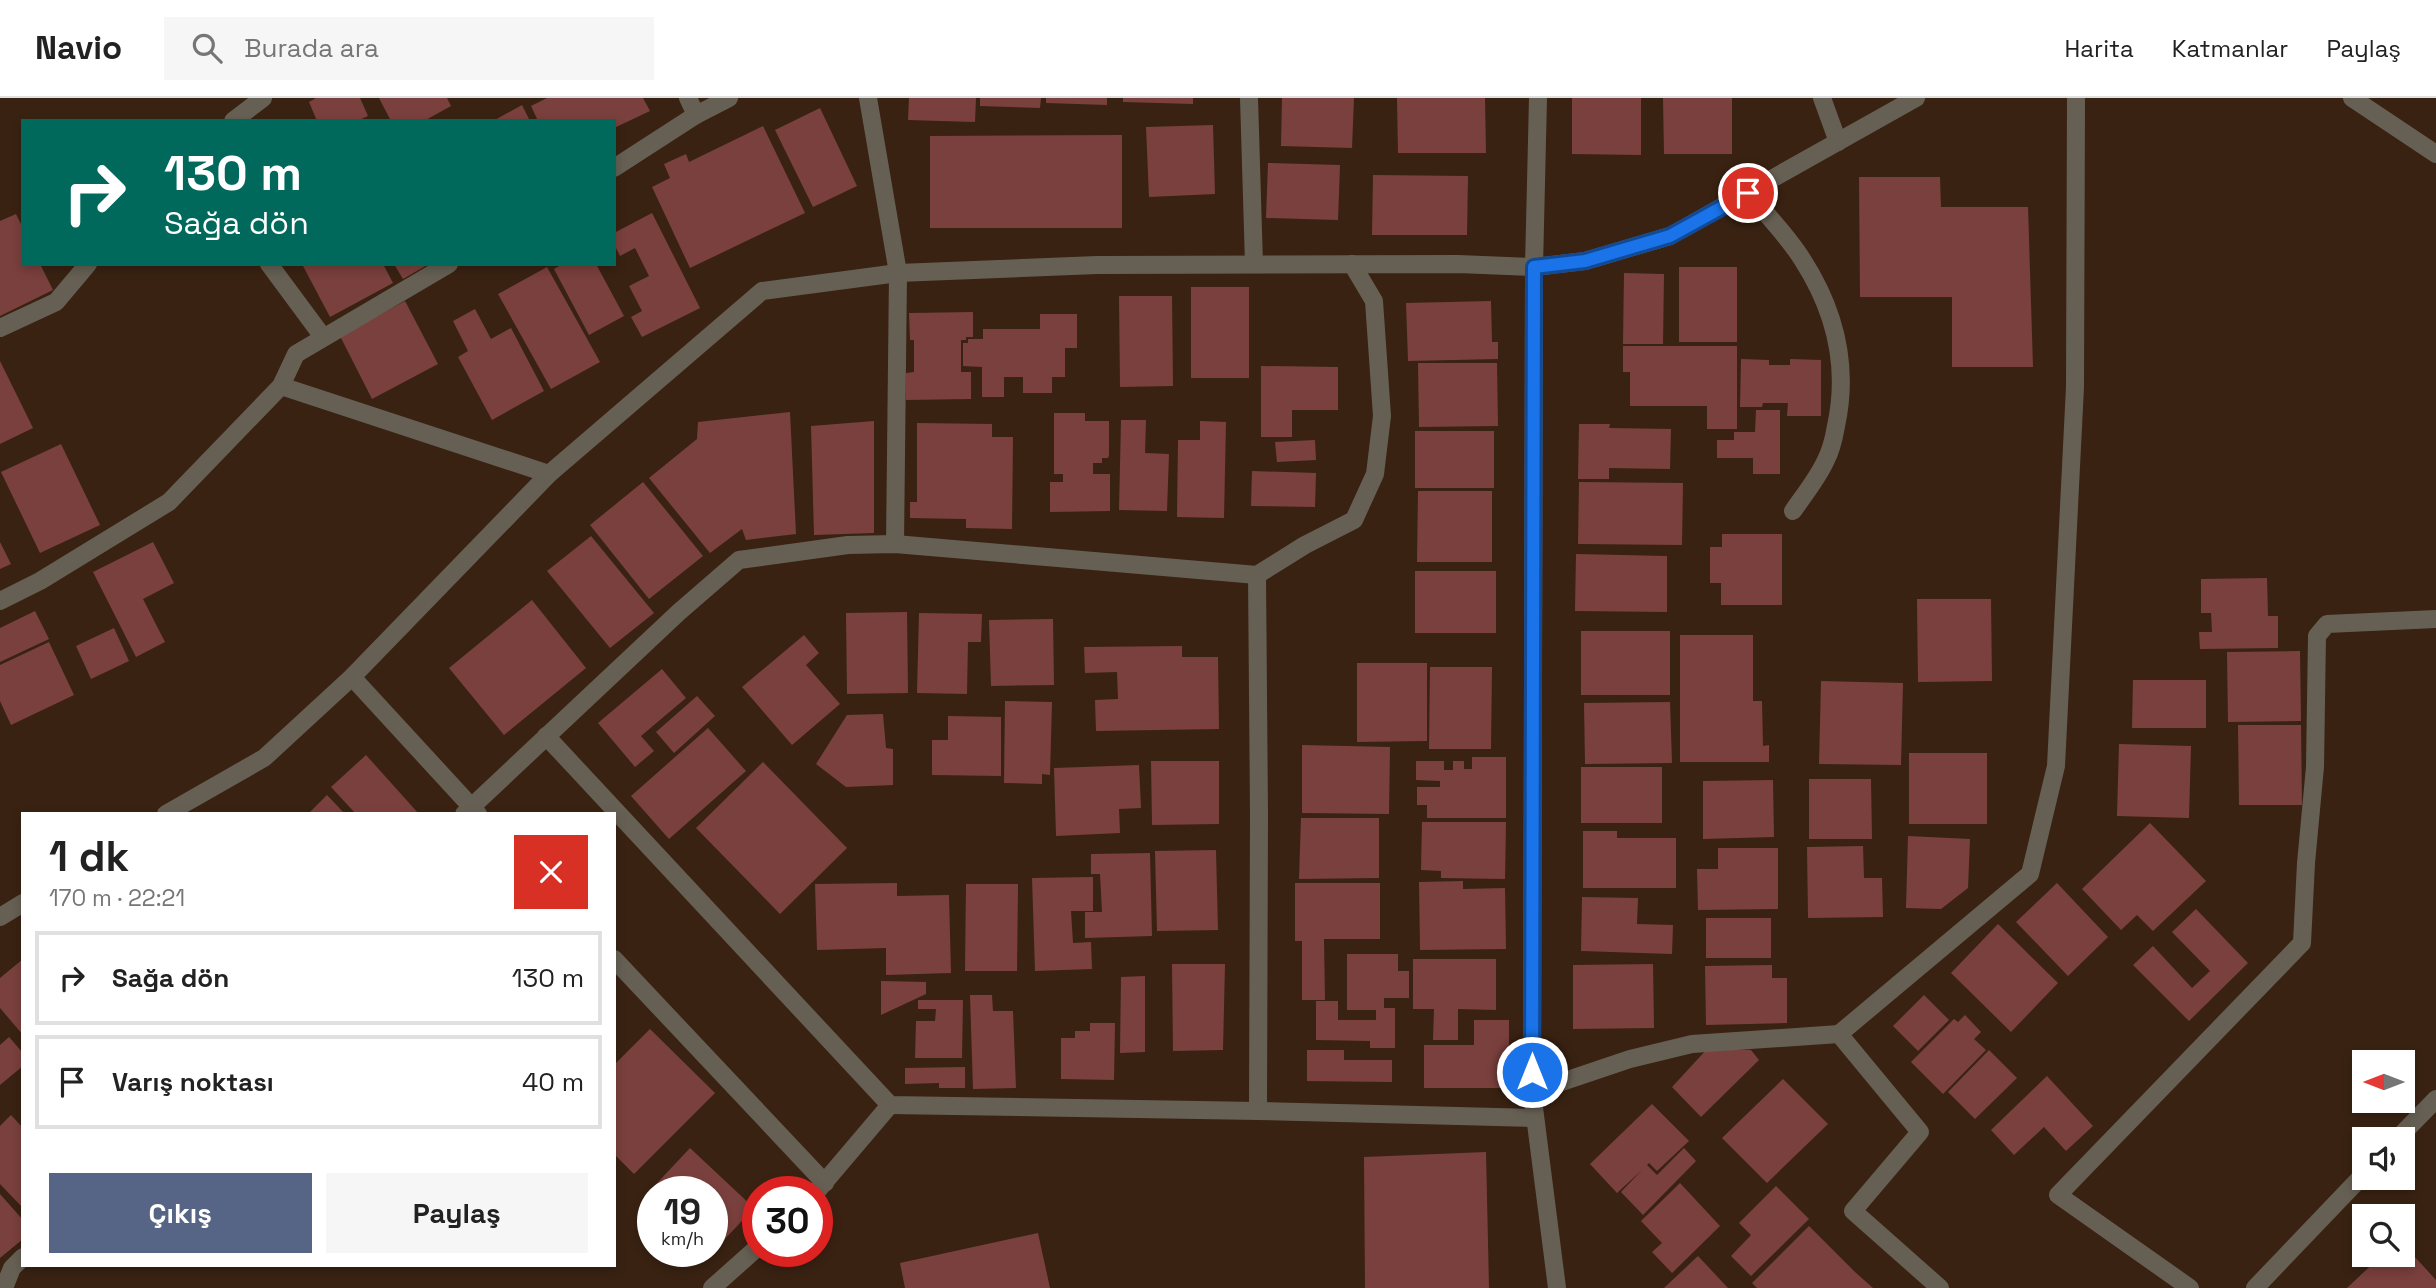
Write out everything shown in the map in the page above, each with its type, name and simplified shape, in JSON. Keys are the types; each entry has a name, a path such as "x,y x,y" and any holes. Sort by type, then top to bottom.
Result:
{"street":[{"path":"236,119 263,98"},
{"path":"688,98 696,115"},
{"path":"616,167 696,115 729,98"},
{"path":"868,98 898,273 895,544"},
{"path":"1249,98 1254,264"},
{"path":"1538,98 1534,267 1532,1092 1557,1288"},
{"path":"1822,98 1838,142"},
{"path":"170,812 264,758 352,677 550,474 762,291 898,273 1097,265 1458,264 1534,267 1585,261 1670,236 1916,98"},
{"path":"1532,1092 1630,1059 1692,1044 1839,1034 2030,874 2056,766 2075,387 2076,98"},
{"path":"2352,98 2436,154"},
{"path":"1748,193 1802,257 1828,308 1838,341 1842,375 1841,395 1833,439 1826,462 1793,511"},
{"path":"352,677 471,811 546,736 739,560 848,545 895,544 1257,575 1305,545 1354,520 1375,474 1382,416 1374,301 1352,264"},
{"path":"0,328 56,302 86,266"},
{"path":"270,266 323,337"},
{"path":"0,601 40,581 169,502 281,386 296,354 446,266"},
{"path":"281,386 550,474"},
{"path":"1257,575 1258,1111"},
{"path":"2190,1288 2058,1195 2302,943 2315,767 2317,636 2327,624 2436,619"},
{"path":"546,736 890,1105 1535,1118"},
{"path":"0,917 21,904"},
{"path":"616,961 809,1176"},
{"path":"1839,1034 1920,1132 1853,1211 1940,1288"},
{"path":"2409,1127 2436,1099"},
{"path":"830,1176 890,1105"},
{"path":"2255,1288 2352,1187"},
{"path":"4,1288 12,1268 21,1259"},
{"path":"712,1288 742,1261"}],"building":[{"path":"316,98 360,98 368,116 361,119 316,119 309,102"},
{"path":"379,98 447,98 451,106 428,119 390,119"},
{"path":"547,98 643,98 650,111 616,127 616,119 537,119 531,106"},
{"path":"909,98 976,98 975,122 908,120"},
{"path":"980,98 1041,98 1040,108 980,106"},
{"path":"1046,98 1107,98 1107,105 1046,103"},
{"path":"1123,98 1193,98 1193,104 1123,102"},
{"path":"1282,98 1354,98 1352,148 1281,146"},
{"path":"1397,98 1485,98 1486,153 1398,153"},
{"path":"1572,98 1641,98 1641,155 1572,154"},
{"path":"1663,98 1732,98 1732,154 1664,154"},
{"path":"522,105 529,119 497,119"},
{"path":"820,108 857,186 813,207 775,130"},
{"path":"1213,125 1215,194 1149,197 1146,127"},
{"path":"763,126 805,213 690,268 652,187 670,178 664,164 686,154 689,162"},
{"path":"1122,135 1122,228 930,228 930,136"},
{"path":"1268,163 1340,165 1338,220 1266,218"},
{"path":"1373,175 1468,176 1467,235 1372,235"},
{"path":"1859,177 1940,177 1941,207 2028,207 2033,367 1952,367 1952,297 1860,297"},
{"path":"652,213 700,308 642,337 631,317 642,311 629,286 649,276 635,248 620,256 616,248 616,232"},
{"path":"16,214 21,224 21,266 41,266 53,290 0,316 0,221"},
{"path":"303,266 384,266 393,283 330,317"},
{"path":"395,266 426,266 403,279"},
{"path":"559,266 597,266 624,316 589,335 554,269"},
{"path":"547,267 600,362 551,389 498,294"},
{"path":"1679,267 1737,267 1737,342 1679,342"},
{"path":"1624,273 1664,274 1663,344 1623,344"},
{"path":"1191,287 1249,287 1249,378 1191,378"},
{"path":"1119,296 1172,296 1173,386 1120,387"},
{"path":"405,301 438,364 372,399 340,336"},
{"path":"1491,301 1492,342 1498,342 1498,359 1408,361 1406,303"},
{"path":"475,309 491,339 511,328 544,391 492,420 458,357 468,351 453,321"},
{"path":"973,312 973,337 961,340 961,372 971,372 971,399 906,400 906,373 914,372 914,340 910,340 909,313"},
{"path":"1040,314 1077,314 1077,348 1065,348 1065,377 1052,377 1052,393 1023,393 1023,377 1004,377 1004,397 982,397 982,367 963,366 963,343 968,343 968,339 983,339 983,329 1040,329"},
{"path":"1623,346 1737,346 1737,429 1707,429 1707,406 1630,406 1630,372 1623,372"},
{"path":"1741,359 1769,360 1769,365 1790,365 1790,359 1821,360 1821,416 1787,416 1788,403 1740,407"},
{"path":"0,361 33,428 0,444"},
{"path":"1418,363 1497,363 1498,426 1419,427"},
{"path":"1261,366 1338,367 1338,410 1292,410 1292,437 1261,437"},
{"path":"1756,410 1780,410 1780,474 1753,474 1753,458 1717,458 1717,440 1734,440 1734,432 1755,432"},
{"path":"790,412 796,534 746,540 742,529 710,553 649,478 697,439 698,422"},
{"path":"1054,413 1085,413 1085,421 1109,421 1109,455 1108,458 1102,458 1102,463 1093,463 1093,474 1110,474 1110,511 1050,512 1050,482 1063,482 1063,474 1054,474"},
{"path":"1121,420 1146,420 1145,453 1169,454 1167,511 1119,510"},
{"path":"874,421 874,533 814,535 811,426"},
{"path":"1200,421 1226,422 1224,518 1177,517 1178,440 1200,440"},
{"path":"917,423 992,424 992,437 1013,437 1012,529 966,528 966,519 910,518 910,502 917,502"},
{"path":"1579,424 1610,424 1609,428 1671,429 1670,469 1609,468 1609,479 1578,479"},
{"path":"1415,431 1494,431 1494,488 1415,488"},
{"path":"1315,440 1316,460 1277,462 1275,442"},
{"path":"61,444 100,525 40,553 1,472"},
{"path":"1252,471 1316,473 1315,507 1251,506"},
{"path":"643,482 703,556 649,599 590,525"},
{"path":"1579,482 1683,483 1682,545 1578,544"},
{"path":"1418,491 1492,491 1492,562 1417,562"},
{"path":"1722,534 1782,534 1782,605 1721,605 1721,583 1710,583 1710,547 1722,547"},
{"path":"591,536 654,613 610,648 547,571"},
{"path":"0,542 11,564 0,569"},
{"path":"153,542 174,583 143,599 165,642 136,657 93,572"},
{"path":"1576,554 1667,556 1667,612 1575,611"},
{"path":"1415,571 1496,571 1496,633 1415,633"},
{"path":"2267,578 2268,616 2278,616 2278,648 2200,649 2199,632 2212,632 2211,613 2201,613 2201,579"},
{"path":"1917,599 1991,599 1992,681 1918,682"},
{"path":"532,600 586,668 504,735 449,668"},
{"path":"35,611 49,639 0,662 0,628"},
{"path":"907,612 908,693 847,694 846,613"},
{"path":"919,613 982,614 981,642 968,642 967,694 917,693"},
{"path":"1053,619 1054,685 991,686 989,620"},
{"path":"114,628 129,661 91,679 76,646"},
{"path":"1581,631 1670,631 1670,695 1581,695"},
{"path":"804,635 819,653 806,665 840,704 792,745 742,687"},
{"path":"1680,635 1753,635 1753,701 1762,701 1763,746 1769,745 1769,762 1680,762"},
{"path":"49,642 74,695 11,725 0,701 0,665"},
{"path":"1182,646 1182,657 1218,657 1219,729 1096,731 1095,700 1118,699 1117,672 1085,673 1084,647"},
{"path":"2300,651 2301,721 2228,722 2227,652"},
{"path":"1357,663 1427,663 1427,741 1357,742"},
{"path":"1430,667 1492,667 1491,749 1429,749"},
{"path":"662,669 686,698 641,736 654,751 635,767 598,723"},
{"path":"2133,680 2206,680 2206,728 2132,728"},
{"path":"1821,681 1903,683 1901,765 1819,764"},
{"path":"697,696 715,716 674,753 656,732"},
{"path":"1005,701 1052,702 1050,775 1042,774 1042,784 1004,783"},
{"path":"1670,702 1672,763 1585,764 1584,703"},
{"path":"883,714 886,748 893,749 893,785 846,787 816,764 847,715"},
{"path":"948,716 1001,717 1001,776 932,775 932,740 948,740"},
{"path":"2238,725 2301,725 2302,805 2239,805"},
{"path":"708,728 746,771 669,839 631,796"},
{"path":"2119,744 2191,746 2189,818 2117,816"},
{"path":"1302,745 1390,747 1389,814 1302,813"},
{"path":"1909,753 1987,753 1987,824 1909,824"},
{"path":"366,755 417,812 354,812 331,787"},
{"path":"1472,757 1506,757 1506,818 1427,818 1427,805 1417,805 1417,787 1440,787 1440,781 1416,780 1416,761 1444,761 1444,770 1453,770 1453,761 1464,761 1464,769 1472,769"},
{"path":"1151,761 1219,761 1219,824 1152,825"},
{"path":"763,762 847,848 780,914 696,828"},
{"path":"1139,765 1141,808 1119,809 1120,833 1056,836 1054,768"},
{"path":"1581,767 1662,767 1662,823 1581,823"},
{"path":"1809,779 1871,779 1872,839 1809,839"},
{"path":"1773,780 1774,837 1703,839 1703,781"},
{"path":"327,795 343,812 310,812"},
{"path":"1301,818 1379,818 1379,878 1299,879"},
{"path":"1422,822 1506,822 1505,879 1441,878 1441,871 1421,870"},
{"path":"2150,823 2206,881 2153,931 2137,915 2121,930 2082,889"},
{"path":"1583,831 1617,831 1617,838 1676,838 1676,888 1583,888"},
{"path":"1908,836 1970,839 1968,888 1941,909 1906,908"},
{"path":"1863,846 1864,878 1882,878 1883,917 1808,918 1807,847"},
{"path":"1718,848 1778,848 1778,909 1698,910 1697,869 1718,869"},
{"path":"1216,850 1218,930 1157,931 1155,851"},
{"path":"1150,853 1152,936 1085,938 1085,912 1102,912 1100,874 1091,874 1091,854"},
{"path":"1093,877 1093,911 1071,911 1073,943 1091,942 1092,969 1035,971 1032,878"},
{"path":"1463,881 1463,889 1505,888 1506,949 1420,950 1419,882"},
{"path":"897,883 897,896 949,895 951,973 886,975 886,948 817,950 815,884"},
{"path":"1295,883 1380,883 1380,939 1324,939 1325,1000 1302,1000 1302,941 1295,941"},
{"path":"2057,883 2108,937 2068,976 2016,922"},
{"path":"966,884 1018,884 1017,971 965,971"},
{"path":"1582,897 1638,898 1637,924 1673,925 1672,954 1581,951"},
{"path":"2196,909 2248,963 2189,1021 2133,965 2153,946 2192,988 2210,971 2172,932"},
{"path":"1706,918 1771,918 1771,958 1706,958"},
{"path":"1998,924 2058,983 2011,1032 1951,973"},
{"path":"1347,954 1398,954 1398,971 1409,971 1409,998 1384,998 1384,1008 1395,1008 1395,1048 1370,1048 1370,1041 1316,1040 1316,1001 1338,1001 1338,1020 1376,1020 1376,1010 1347,1010"},
{"path":"1413,959 1496,959 1496,1010 1458,1009 1458,1040 1433,1040 1434,1009 1413,1009"},
{"path":"21,961 21,1033 0,1008 0,978"},
{"path":"1172,964 1225,964 1223,1050 1173,1051"},
{"path":"1653,964 1654,1028 1573,1029 1573,965"},
{"path":"1772,965 1772,978 1787,978 1787,1023 1706,1025 1705,966"},
{"path":"1145,976 1145,1052 1120,1053 1121,977"},
{"path":"881,981 926,982 926,994 881,1015"},
{"path":"970,995 992,995 993,1011 1013,1011 1016,1088 973,1089"},
{"path":"1924,995 1949,1020 1918,1051 1893,1026"},
{"path":"918,1000 963,1000 962,1058 915,1058 916,1021 935,1021 936,1009 918,1009"},
{"path":"1965,1015 1981,1032 1974,1039 1986,1050 1943,1094 1911,1062 1954,1019 1958,1022"},
{"path":"1474,1020 1509,1020 1509,1088 1424,1088 1424,1045 1474,1045"},
{"path":"1090,1023 1115,1023 1114,1080 1061,1079 1061,1038 1075,1038 1075,1031 1090,1031"},
{"path":"650,1029 715,1093 634,1174 616,1156 616,1063"},
{"path":"9,1037 21,1051 21,1068 0,1085 0,1045"},
{"path":"1708,1048 1751,1050 1759,1060 1701,1117 1672,1087"},
{"path":"1307,1050 1344,1050 1344,1060 1392,1060 1392,1082 1307,1081"},
{"path":"1989,1050 2017,1078 1975,1119 1948,1092"},
{"path":"965,1067 965,1088 939,1088 939,1083 905,1084 905,1068"},
{"path":"2047,1076 2093,1126 2066,1151 2044,1127 2014,1155 1991,1130"},
{"path":"1783,1079 1828,1124 1767,1183 1722,1138"},
{"path":"1652,1104 1689,1141 1657,1171 1649,1163 1647,1165 1657,1175 1684,1148 1696,1161 1643,1215 1621,1192 1642,1170 1617,1193 1590,1164"},
{"path":"11,1115 21,1126 21,1206 0,1184 0,1126"},
{"path":"690,1148 720,1176 664,1176"},
{"path":"1486,1152 1489,1288 1365,1288 1364,1157"},
{"path":"1680,1183 1720,1226 1672,1273 1652,1252 1662,1243 1641,1221"},
{"path":"728,1184 742,1197 742,1221 728,1236"},
{"path":"1776,1186 1809,1219 1751,1276 1731,1256 1751,1235 1739,1223"},
{"path":"0,1194 21,1218 21,1241 0,1258"},
{"path":"1809,1226 1873,1288 1757,1288 1752,1283"},
{"path":"1038,1233 1050,1288 905,1288 900,1263"},
{"path":"1698,1256 1728,1288 1664,1288"},
{"path":"2415,1257 2436,1280 2436,1288 2347,1288 2369,1267 2415,1267"}],"route":[{"path":"1532,1072 1534,267 1585,261 1670,236 1748,193"}]}
